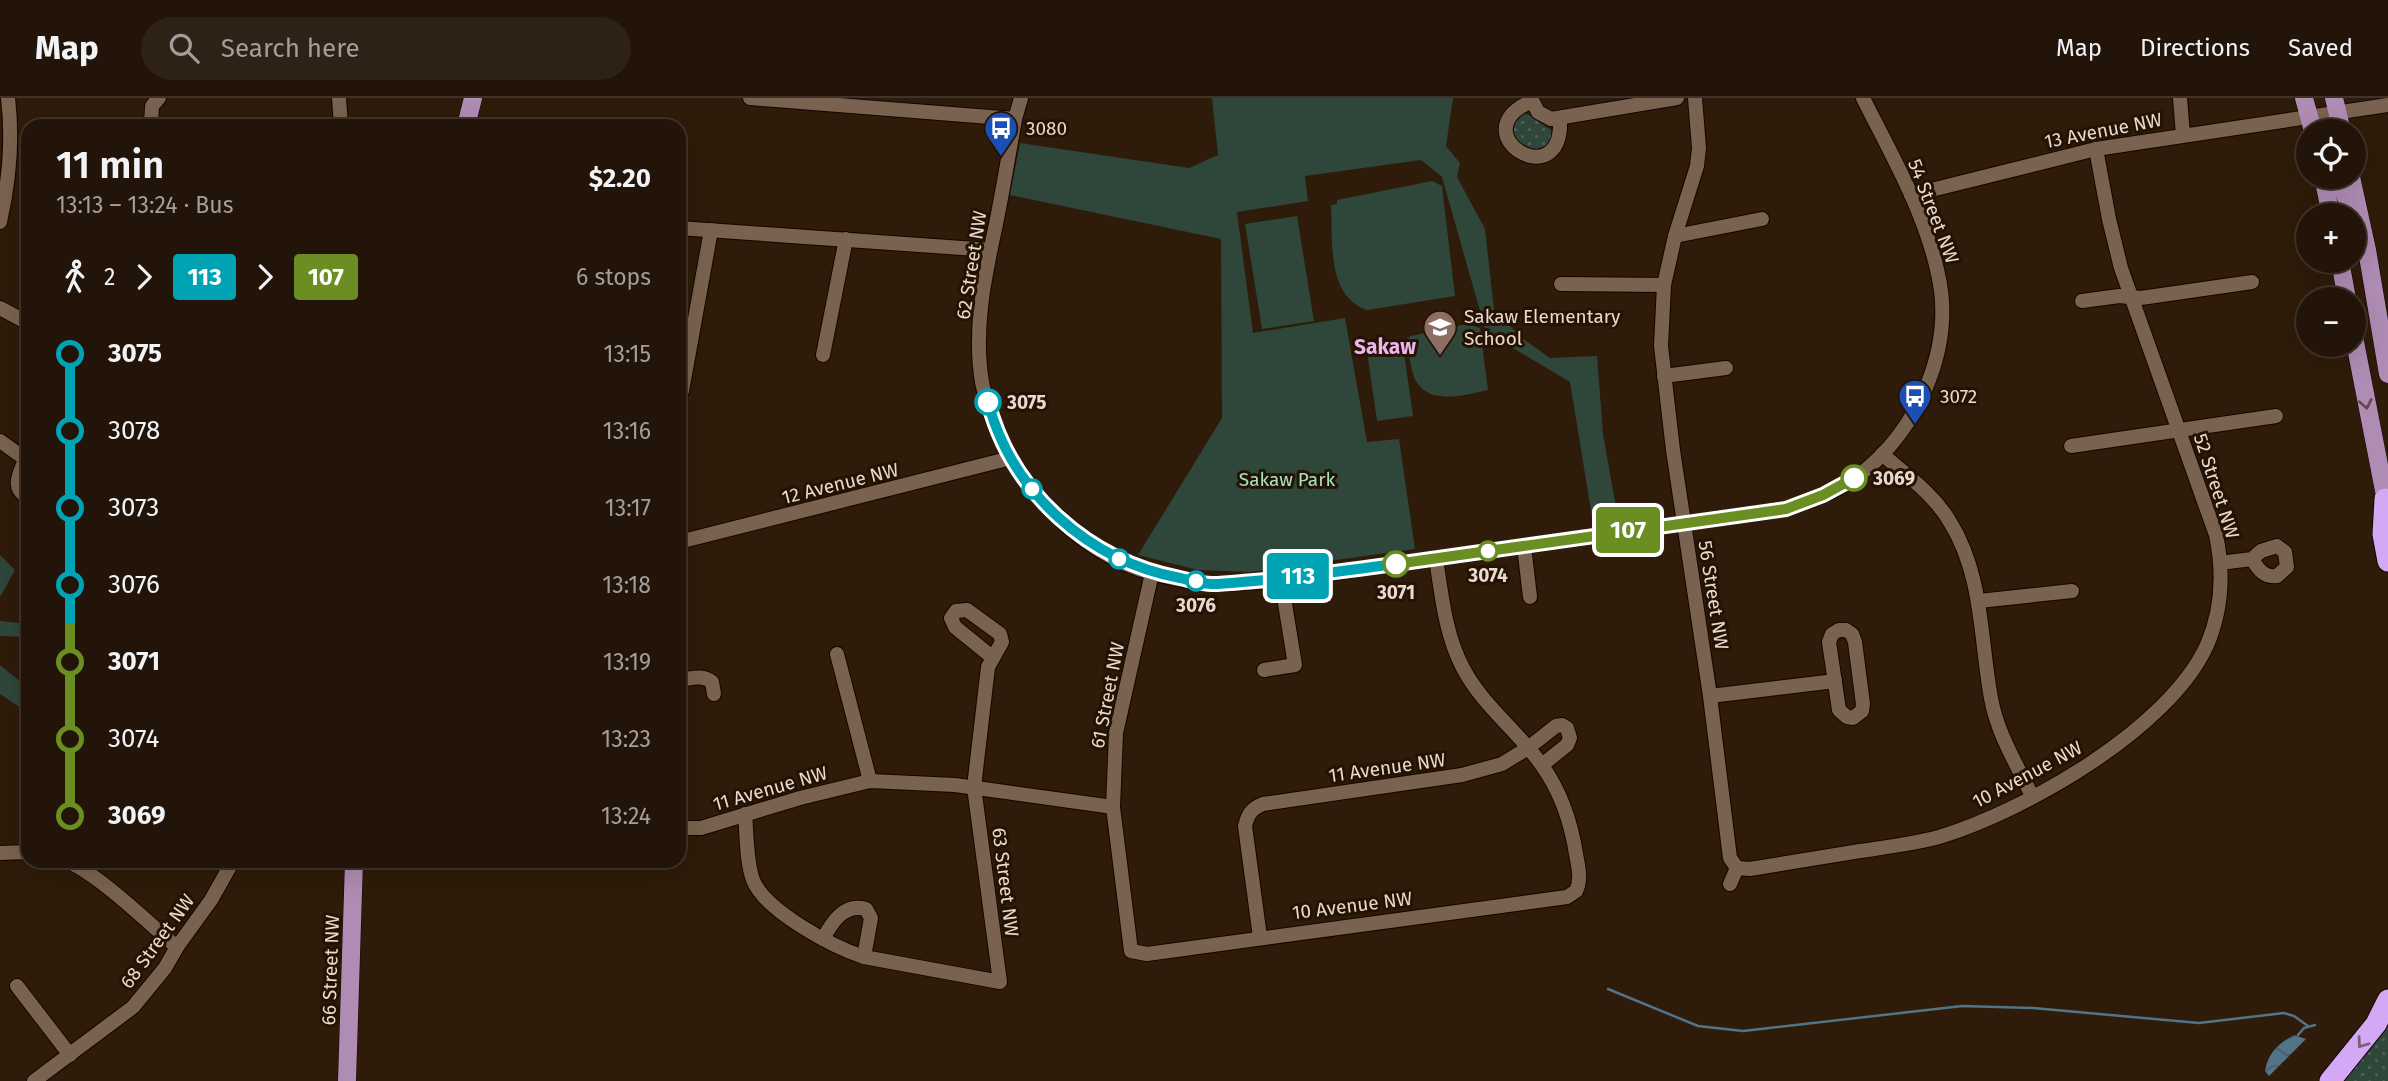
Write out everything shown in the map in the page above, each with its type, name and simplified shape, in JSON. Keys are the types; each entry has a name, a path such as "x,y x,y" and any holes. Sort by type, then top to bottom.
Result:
{"highway":[{"path":"2387,505 2383,534 2388,561"},
{"path":"2330,1081 2376,1024 2388,1000"}],"main road":[{"path":"468,119 473,98"},
{"path":"2304,98 2310,119"},
{"path":"2322,98 2332,110 2336,105"},
{"path":"2354,189 2388,374"},
{"path":"2358,357 2387,505"},
{"name":"66 Street NW","path":"347,1081 354,868"}],"street":[{"path":"0,222 6,197 5,138 8,98"},
{"path":"151,119 152,106 159,98"},
{"path":"339,98 340,119"},
{"path":"750,98 872,102 1014,119"},
{"name":"62 Street NW","path":"1021,98 1014,119 990,250 979,328 981,372 994,425 1010,458 1033,491 1065,525 1114,557 1152,573 1210,584 1281,579 1524,546"},
{"path":"1556,119 1560,135 1553,149 1542,156 1523,155 1510,144 1506,127 1512,113 1531,100 1540,114 1556,119 1677,98"},
{"name":"56 Street NW","path":"1695,98 1699,148 1697,166 1675,236 1664,285 1661,346 1730,859 1737,868"},
{"name":"54 Street NW","path":"1524,546 1786,509 1823,495 1858,476 1882,454 1910,419 1927,388 1939,348 1942,323 1939,275 1911,195 1863,98"},
{"path":"2180,98 2183,135"},
{"name":"13 Avenue NW","path":"2318,119 2336,105 2388,105"},
{"name":"13 Avenue NW","path":"1911,195 2096,149 2183,135 2296,125"},
{"name":"52 Street NW","path":"2096,149 2109,219 2130,297 2213,524 2220,562 2252,559"},
{"path":"1675,236 1762,219"},
{"path":"686,228 990,250"},
{"path":"686,369 711,230"},
{"path":"823,355 846,239"},
{"path":"2082,301 2119,296 2141,298 2252,282"},
{"path":"1561,284 1664,285"},
{"path":"0,308 21,319"},
{"path":"1664,376 1726,368"},
{"name":"52 Street NW","path":"2071,446 2276,416"},
{"path":"0,441 21,457"},
{"path":"1882,454 1936,502 1961,541 1979,601 1994,714 2032,796"},
{"name":"12 Avenue NW","path":"686,540 1010,458"},
{"path":"21,471 17,486 21,493"},
{"path":"1524,546 1530,597"},
{"path":"1436,559 1447,627 1461,664 1474,687 1542,765"},
{"name":"10 Avenue NW","path":"1737,868 1750,869 1914,843 1981,822 2075,773 2117,744 2179,687 2199,660 2212,631 2219,605 2220,562"},
{"name":"61 Street NW","path":"1131,951 1113,807 1116,733 1152,573"},
{"path":"1264,670 1295,665 1281,579"},
{"path":"1979,601 2072,591"},
{"path":"1846,630 1852,634 1855,642 1863,704 1858,715 1847,717 1839,710 1835,681 1829,642 1835,631 1846,630"},
{"path":"837,654 870,781"},
{"path":"974,787 988,667 992,657"},
{"path":"686,679 708,679 712,682 713,694"},
{"path":"1710,696 1835,681"},
{"name":"11 Avenue NW","path":"1260,937 1245,826 1248,813 1254,808 1263,804 1462,775 1502,764 1556,726 1562,725 1567,728 1570,738 1567,745 1542,765"},
{"name":"10 Avenue NW","path":"1131,951 1147,954 1567,897 1576,891 1579,878 1568,817 1542,765"},
{"name":"11 Avenue NW","path":"686,828 701,828 870,781 974,787 1113,807"},
{"name":"63 Street NW","path":"864,957 1000,982 974,787"},
{"path":"745,814 753,881 768,903 822,939 864,957 871,918 866,909 854,908 838,915 822,939"},
{"path":"0,851 21,852"},
{"path":"80,868 177,947"},
{"name":"68 Street NW","path":"70,1055 133,1007 165,968 229,868"},
{"path":"1730,884 1737,868"},
{"path":"17,986 70,1055 34,1081"}],"green space":[{"name":"Sakaw Park","path":"1212,98 1453,98 1446,146 1460,163 1457,177 1485,229 1494,310 1522,338 1550,358 1597,356 1603,434 1618,519 1593,523 1570,382 1486,332 1442,177 1421,160 1305,176 1308,201 1237,212 1253,333 1345,318 1367,442 1399,439 1415,549 1251,572 1198,570 1138,555 1222,418 1221,239 1010,195 1020,143 1189,168 1218,155"},
{"path":"1525,113 1551,130 1552,137 1546,146 1537,150 1518,145 1512,131 1516,118"},
{"path":"1432,181 1442,186 1455,296 1367,310 1354,303 1344,293 1334,265 1331,205 1337,204 1337,200"},
{"path":"1297,216 1314,321 1262,329 1245,224"},
{"path":"1467,324 1480,328 1488,390 1447,397 1428,392 1414,377 1407,339"},
{"path":"1402,339 1413,416 1377,421 1366,344"},
{"path":"0,555 15,570 0,597"},
{"path":"0,621 21,623 21,637 0,636"},
{"path":"0,665 21,682 21,708 0,694"},
{"path":"2388,1017 2388,1081 2342,1081 2371,1049"}],"water":[{"path":"2294,1035 2306,1039 2269,1076 2265,1071 2271,1054"}],"waterway":[{"path":"1608,989 1698,1026 1743,1031 1962,1006 2033,1008 2199,1023 2284,1013 2294,1016 2308,1026"},
{"path":"2298,1035 2304,1028 2315,1025"}],"bus line":[{"name":"113","path":"988,402 994,425 1010,458 1033,491 1078,535 1134,566 1152,573 1210,584 1281,579 1396,564"},
{"name":"107","path":"1396,564 1786,509 1823,495 1854,478"}],"place":[{"name":"3080","path":"1001,158"},
{"name":"Sakaw Elementary School","path":"1440,357"},
{"name":"3075","path":"988,402"},
{"name":"3072","path":"1915,426"},
{"name":"3069","path":"1854,478"},
{"name":"3074","path":"1488,551"},
{"name":"3071","path":"1396,564"},
{"name":"3076","path":"1196,581"}],"district":[{"name":"Sakaw","path":"1385,347"}]}
